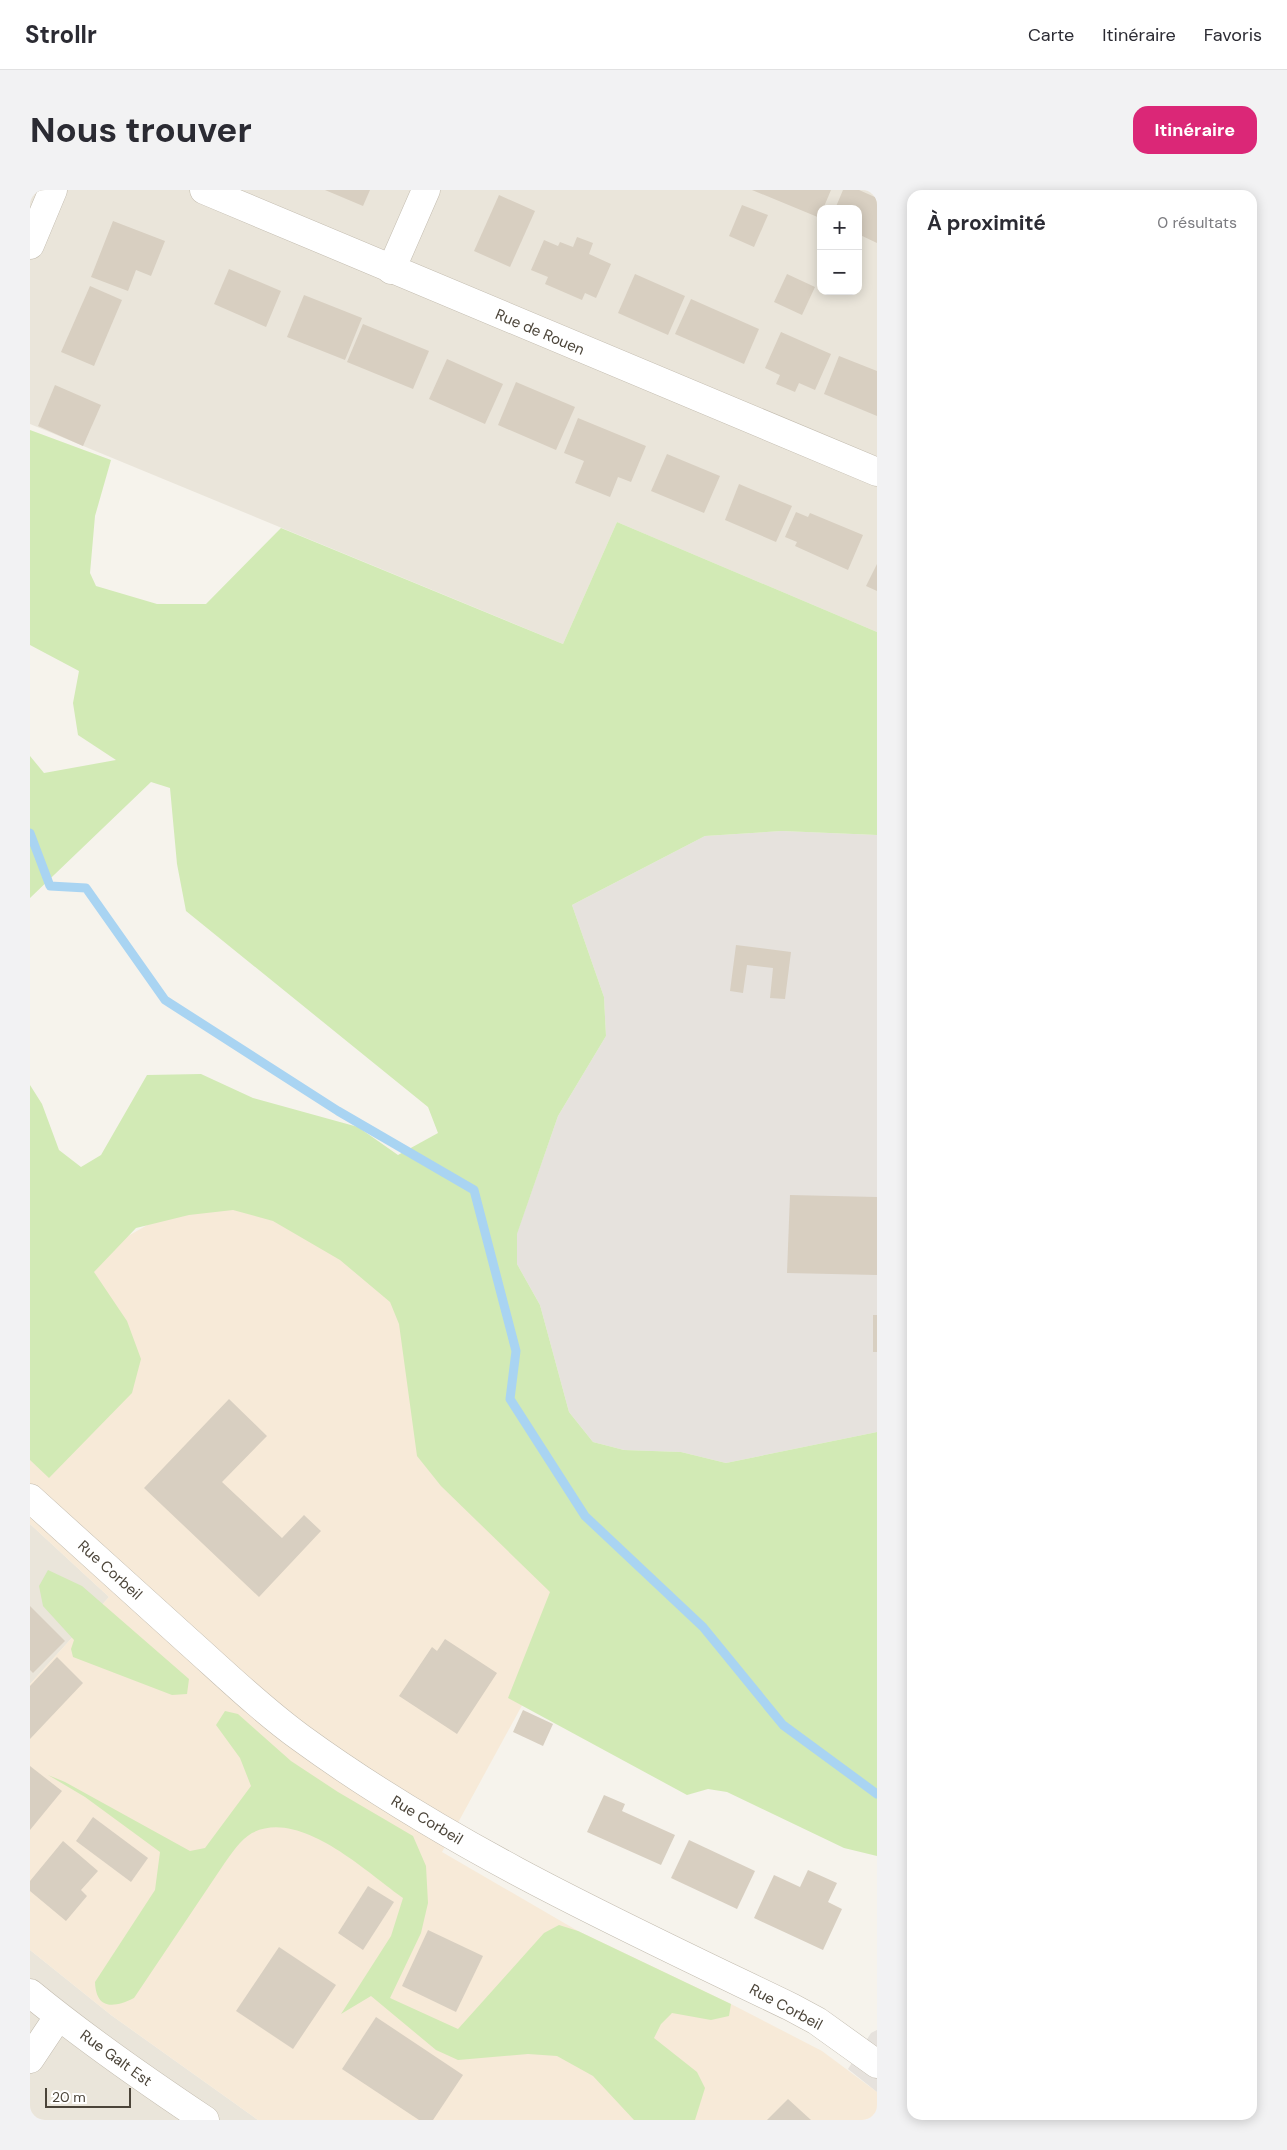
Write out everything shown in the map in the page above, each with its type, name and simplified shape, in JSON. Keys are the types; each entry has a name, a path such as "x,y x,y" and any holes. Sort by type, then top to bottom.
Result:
{"street":[{"path":"30,244 53,190"},
{"name":"Rue de Rouen","path":"204,190 391,270 877,472"},
{"path":"391,270 426,190"},
{"name":"Rue Corbeil","path":"30,1498 225,1674 298,1736 343,1768 405,1808 539,1883 817,2021 877,2064"},
{"name":"Rue Galt Est","path":"30,1993 58,2017 205,2120"},
{"path":"30,2059 58,2017"}],"shaded area":[{"path":"30,190 877,190 877,632 617,522 563,644 30,424"},
{"path":"782,831 877,835 877,1432 726,1463 681,1452 624,1450 593,1442 569,1412 540,1305 517,1264 517,1233 558,1116 606,1036 604,997 572,905 705,836"},
{"path":"326,1123 604,1555 442,1852 578,1931 731,2004 822,2051 877,2092 877,2120 258,2120 111,2015 30,1950 30,1684 109,1597 30,1524 30,1247 44,1284"},
{"path":"30,1524 109,1597 30,1684"},
{"path":"30,1950 111,2015 258,2120 30,2120"},
{"path":"877,2030 877,2092 848,2069 871,2033"}],"green space":[{"path":"30,430 111,460 95,516 90,573 96,586 157,604 206,604 281,528 563,644 617,522 877,632 877,835 782,831 705,836 572,905 604,997 606,1036 558,1116 517,1234 517,1264 540,1305 569,1412 593,1442 624,1450 681,1452 726,1463 877,1432 877,1856 844,1848 727,1792 708,1789 687,1795 508,1698 550,1592 441,1486 417,1456 399,1324 390,1302 340,1260 273,1221 233,1210 189,1215 136,1228 94,1272 127,1321 141,1359 132,1393 49,1478 30,1460 30,1085 42,1104 59,1150 81,1167 101,1155 147,1075 201,1074 253,1098 358,1127 398,1155 438,1133 428,1107 186,911 177,864 170,788 151,782 30,898 30,756 44,773 116,760 78,735 73,703 79,671 30,645"},
{"path":"48,1570 82,1586 189,1679 187,1694 172,1695 73,1657 71,1649 74,1640 43,1606 39,1586"},
{"path":"225,1711 238,1714 291,1761 338,1792 413,1836 426,1866 428,1903 421,1933 390,1998 458,2029 544,1933 559,1925 578,1931 731,2004 729,2016 711,2020 672,2013 661,2024 654,2038 697,2072 705,2088 695,2120 634,2120 593,2076 557,2056 528,2054 458,2060 436,2050 371,1996 341,2014 391,1936 403,1898 332,1846 291,1829 271,1828 252,1833 244,1839 224,1864 134,1998 113,2005 103,2002 96,1991 95,1982 155,1890 160,1852 85,1797 48,1775 65,1782 190,1851 205,1848 251,1786 240,1758 216,1725"}],"building":[{"path":"325,190 370,190 363,206"},
{"path":"752,190 831,190 825,205 817,205 817,217"},
{"path":"843,190 859,190 877,198 877,243 862,236 862,205 837,205"},
{"path":"499,195 535,211 510,267 474,251"},
{"path":"742,205 768,215 754,247 729,236"},
{"path":"113,221 165,241 151,276 136,270 128,291 91,277"},
{"path":"577,237 593,243 589,254 611,264 596,298 585,293 582,300 545,284 548,277 531,270 544,240 558,246 560,242 573,247"},
{"path":"229,269 281,291 266,327 214,304"},
{"path":"635,274 685,296 668,335 618,313"},
{"path":"787,274 815,287 802,315 774,302"},
{"path":"90,286 122,300 94,366 61,352"},
{"path":"304,295 362,318 345,360 287,337"},
{"path":"691,299 759,329 744,364 675,334"},
{"path":"363,324 429,351 413,389 347,362"},
{"path":"781,332 831,354 815,390 799,383 795,392 776,384 780,375 765,368"},
{"path":"839,356 877,371 877,416 824,394"},
{"path":"447,359 503,384 485,424 429,399"},
{"path":"516,382 575,407 556,450 498,425"},
{"path":"55,385 101,405 83,446 38,426"},
{"path":"578,418 646,446 631,482 618,477 610,497 575,483 584,461 564,453"},
{"path":"667,454 720,476 704,513 651,491"},
{"path":"739,484 792,506 776,542 725,520"},
{"path":"796,512 808,517 810,513 863,535 848,570 795,546 797,542 785,537"},
{"path":"877,564 877,591 866,586"},
{"path":"736,945 791,952 785,999 770,998 773,968 747,965 743,993 730,991"},
{"path":"790,1195 877,1197 877,1275 787,1273"},
{"path":"873,1315 877,1315 877,1352 873,1352"},
{"path":"229,1399 267,1436 222,1482 282,1538 304,1515 321,1531 259,1597 144,1488"},
{"path":"30,1606 65,1641 33,1673 30,1670"},
{"path":"445,1639 497,1673 457,1734 399,1696 432,1647 437,1651"},
{"path":"57,1657 83,1683 30,1739 30,1686"},
{"path":"523,1710 553,1724 543,1746 513,1732"},
{"path":"30,1766 62,1791 30,1830"},
{"path":"604,1795 625,1804 622,1811 675,1835 661,1865 587,1832"},
{"path":"93,1817 148,1858 131,1882 76,1841"},
{"path":"689,1840 755,1871 737,1909 671,1878"},
{"path":"63,1841 98,1871 81,1890 87,1896 66,1921 30,1891 30,1881"},
{"path":"808,1870 837,1883 828,1902 842,1909 823,1950 754,1918 774,1875 800,1887"},
{"path":"368,1886 394,1902 363,1950 338,1933"},
{"path":"428,1930 483,1956 456,2012 402,1986"},
{"path":"279,1947 336,1985 293,2049 236,2011"},
{"path":"376,2017 463,2075 433,2120 419,2120 342,2069"},
{"path":"788,2099 811,2120 767,2120"}],"waterway":[{"path":"30,833 50,886 86,888 165,1000 338,1111 474,1190 516,1351 510,1399 585,1516 703,1627 783,1725 877,1794"}]}
